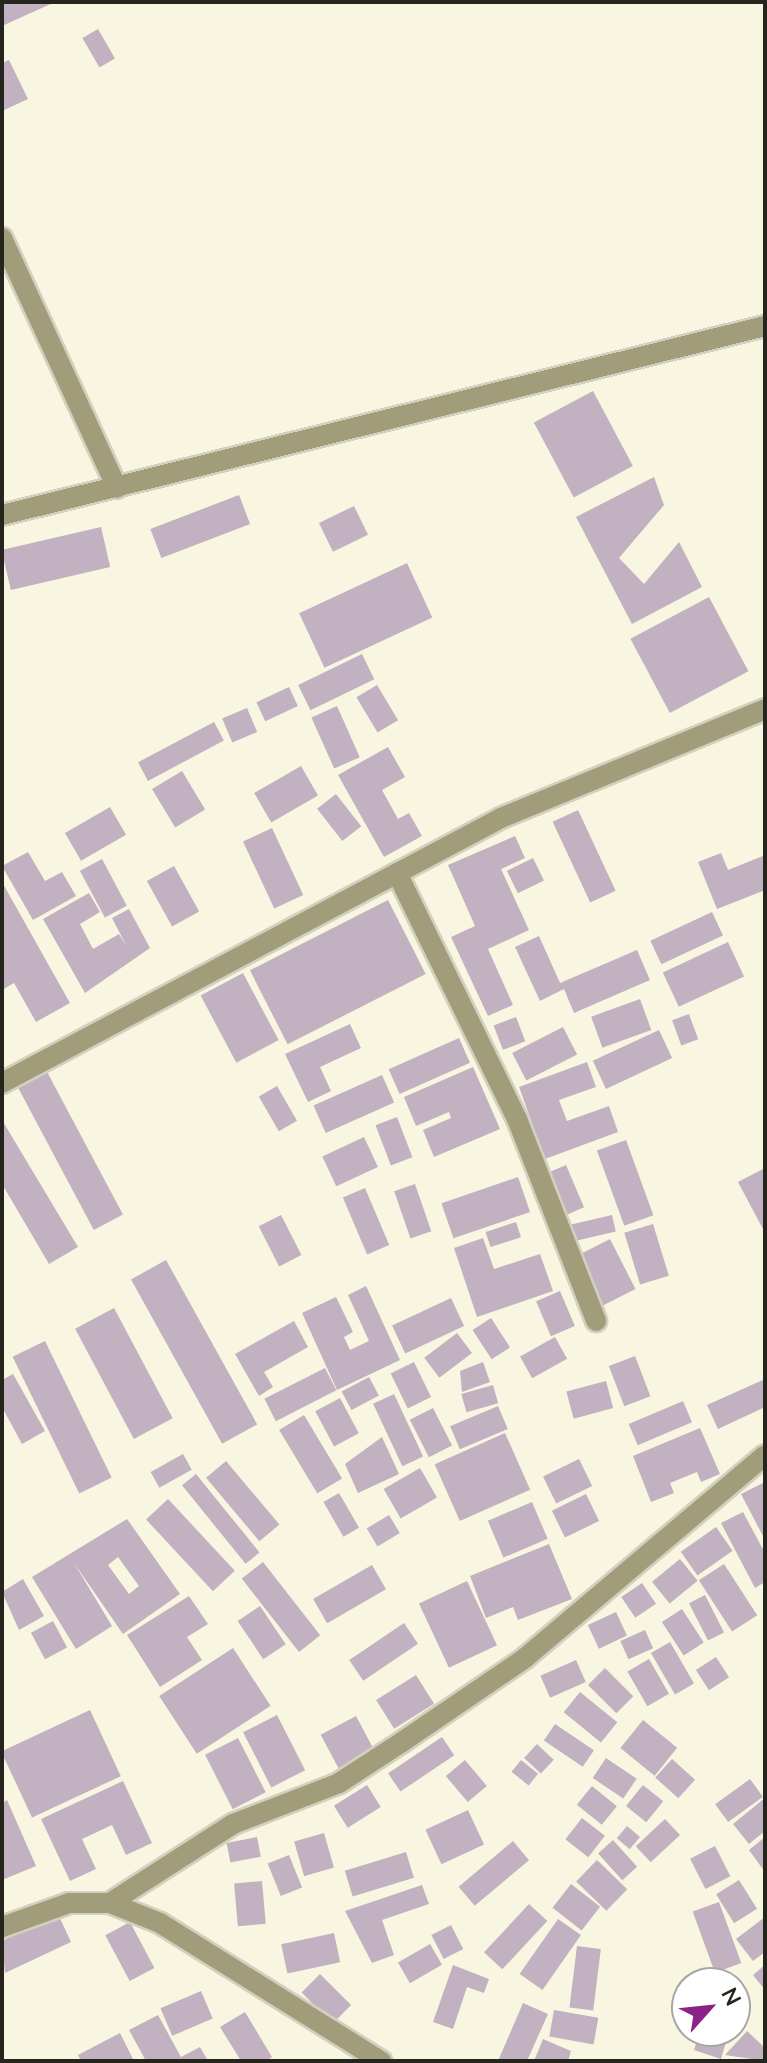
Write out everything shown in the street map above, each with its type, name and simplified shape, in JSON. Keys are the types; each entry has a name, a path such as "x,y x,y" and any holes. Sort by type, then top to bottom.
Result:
{"street":[{"path":"2,238 117,488"},
{"path":"2,515 765,326"},
{"path":"2,1083 397,873 600,771 765,709"},
{"path":"397,873 517,1119 596,1321"},
{"path":"110,1903 233,1824 339,1783 415,1734 525,1658 765,1455"},
{"path":"2,1927 69,1903 110,1903 160,1923 381,2061"}],"building":[{"path":"2,2 55,2 2,26"},
{"path":"98,29 115,58 99,67 82,38"},
{"path":"9,60 28,99 2,111 2,63"},
{"path":"593,391 633,466 574,498 534,422"},
{"path":"654,477 664,505 619,558 644,584 679,542 702,587 632,624 576,517"},
{"path":"239,495 250,524 161,558 150,529"},
{"path":"354,506 368,535 333,552 319,523"},
{"path":"101,527 110,567 11,590 2,550"},
{"path":"407,563 432,617 325,668 299,613"},
{"path":"709,597 748,671 670,713 630,639"},
{"path":"362,654 374,679 310,710 298,685"},
{"path":"377,685 398,720 378,733 356,697"},
{"path":"289,687 298,706 265,721 256,702"},
{"path":"337,706 360,757 334,769 311,717"},
{"path":"247,708 257,732 232,742 222,719"},
{"path":"214,722 224,741 148,781 138,762"},
{"path":"388,747 405,777 382,790 398,819 409,813 422,836 384,857 338,775"},
{"path":"301,766 318,795 271,822 254,793"},
{"path":"182,771 205,810 175,828 152,789"},
{"path":"336,794 361,826 342,841 317,809"},
{"path":"110,807 126,835 81,861 65,833"},
{"path":"578,810 616,891 590,902 553,822"},
{"path":"272,828 303,895 274,909 243,842"},
{"path":"515,836 525,858 501,869 529,930 488,949 513,1005 488,1016 451,937 475,926 448,865"},
{"path":"28,852 45,881 62,872 76,896 33,920 2,866"},
{"path":"721,853 728,870 765,855 765,890 717,909 698,862"},
{"path":"533,858 544,880 518,893 507,871"},
{"path":"102,859 127,906 105,918 80,871"},
{"path":"174,866 199,911 172,927 147,881"},
{"path":"2,882 70,1003 36,1022 14,983 2,990"},
{"path":"89,893 100,912 80,924 93,949 119,934 127,947 112,918 129,909 150,948 85,993 43,919"},
{"path":"388,900 426,974 288,1044 250,970"},
{"path":"712,912 723,936 661,964 650,941"},
{"path":"539,936 560,983 637,950 650,980 574,1013 564,989 540,1001 515,947"},
{"path":"728,942 744,976 679,1007 663,972"},
{"path":"243,973 279,1040 236,1063 201,996"},
{"path":"640,999 651,1030 602,1048 591,1017"},
{"path":"689,1014 698,1039 681,1046 672,1020"},
{"path":"516,1017 525,1041 503,1050 494,1026"},
{"path":"350,1024 361,1048 320,1067 331,1091 308,1102 285,1054"},
{"path":"563,1027 577,1055 526,1080 512,1053"},
{"path":"659,1030 672,1058 606,1089 593,1061"},
{"path":"459,1038 470,1063 400,1094 389,1069"},
{"path":"587,1062 596,1087 559,1100 567,1121 609,1106 618,1132 545,1159 519,1087"},
{"path":"473,1067 500,1129 434,1157 423,1130 451,1118 449,1112 416,1126 404,1097"},
{"path":"45,1068 123,1215 94,1230 16,1083"},
{"path":"382,1075 394,1102 326,1133 313,1106"},
{"path":"277,1086 297,1121 279,1131 259,1096"},
{"path":"397,1117 412,1157 391,1165 376,1125"},
{"path":"2,1120 78,1247 49,1264 2,1184"},
{"path":"364,1137 378,1167 336,1186 322,1156"},
{"path":"626,1140 653,1215 624,1226 597,1151"},
{"path":"566,1165 584,1207 567,1214 549,1172"},
{"path":"765,1168 765,1233 738,1182"},
{"path":"518,1177 530,1212 453,1238 441,1203"},
{"path":"415,1184 431,1231 410,1238 394,1191"},
{"path":"365,1188 389,1245 367,1254 343,1197"},
{"path":"281,1215 301,1255 279,1266 259,1226"},
{"path":"612,1215 616,1232 574,1241 570,1225"},
{"path":"516,1222 521,1237 491,1247 486,1232"},
{"path":"653,1224 669,1276 640,1284 624,1233"},
{"path":"483,1238 494,1269 540,1254 553,1291 477,1317 454,1248"},
{"path":"610,1239 635,1289 602,1306 577,1256"},
{"path":"166,1260 257,1424 222,1444 131,1279"},
{"path":"366,1286 400,1360 337,1390 302,1313 336,1297 353,1332 344,1337 350,1350 369,1341 348,1295"},
{"path":"560,1291 575,1326 551,1336 536,1301"},
{"path":"451,1298 464,1326 405,1354 392,1325"},
{"path":"114,1308 173,1418 134,1439 75,1329"},
{"path":"491,1318 510,1347 492,1359 473,1330"},
{"path":"294,1321 308,1347 264,1372 273,1387 259,1396 235,1354"},
{"path":"457,1333 472,1353 439,1378 424,1358"},
{"path":"555,1337 567,1359 532,1378 520,1356"},
{"path":"45,1341 112,1478 79,1493 13,1357"},
{"path":"635,1356 650,1396 624,1406 609,1366"},
{"path":"414,1362 431,1397 408,1408 391,1373"},
{"path":"483,1362 490,1382 462,1392 460,1371"},
{"path":"325,1368 336,1390 276,1421 264,1399"},
{"path":"13,1374 45,1431 22,1444 2,1407 2,1380"},
{"path":"369,1377 379,1396 351,1410 342,1392"},
{"path":"765,1379 765,1407 718,1429 707,1405"},
{"path":"606,1381 613,1408 574,1419 566,1392"},
{"path":"493,1385 498,1403 467,1412 461,1394"},
{"path":"394,1394 423,1457 402,1466 373,1404"},
{"path":"340,1398 359,1433 334,1446 315,1411"},
{"path":"683,1401 692,1422 638,1445 629,1424"},
{"path":"498,1406 508,1429 460,1449 450,1426"},
{"path":"433,1408 452,1445 429,1457 410,1420"},
{"path":"304,1415 342,1478 317,1493 279,1430"},
{"path":"700,1428 720,1474 701,1482 697,1472 670,1483 674,1493 651,1502 633,1456"},
{"path":"505,1433 530,1490 460,1521 435,1464"},
{"path":"382,1437 399,1474 358,1493 345,1464"},
{"path":"183,1454 192,1470 159,1488 151,1472"},
{"path":"579,1459 592,1486 556,1503 543,1477"},
{"path":"226,1461 279,1525 259,1541 206,1478"},
{"path":"420,1468 437,1497 401,1518 384,1489"},
{"path":"196,1474 260,1552 246,1564 182,1485"},
{"path":"765,1482 765,1540 741,1494"},
{"path":"339,1493 359,1528 343,1537 323,1502"},
{"path":"586,1494 599,1521 565,1538 552,1511"},
{"path":"168,1499 235,1571 213,1591 146,1519"},
{"path":"532,1502 548,1539 503,1558 488,1521"},
{"path":"743,1512 765,1553 765,1582 755,1588 721,1523"},
{"path":"389,1515 400,1533 378,1546 367,1528"},
{"path":"127,1519 180,1594 123,1634 74,1563 112,1626 76,1649 32,1577","holes":["118,1557 139,1586 129,1594 108,1565"]},
{"path":"716,1527 733,1551 697,1575 681,1552"},
{"path":"549,1544 572,1599 518,1620 513,1607 486,1618 470,1576"},
{"path":"680,1559 698,1581 670,1603 652,1582"},
{"path":"263,1562 320,1635 299,1652 242,1579"},
{"path":"724,1564 757,1615 732,1631 699,1580"},
{"path":"372,1565 386,1589 327,1623 313,1599"},
{"path":"23,1579 44,1616 19,1630 2,1592"},
{"path":"467,1581 497,1645 449,1668 419,1603"},
{"path":"642,1583 656,1604 635,1618 621,1597"},
{"path":"705,1595 724,1632 708,1641 689,1603"},
{"path":"189,1596 208,1624 187,1637 202,1660 160,1687 127,1635"},
{"path":"260,1606 286,1644 263,1659 238,1621"},
{"path":"682,1609 704,1643 684,1656 662,1622"},
{"path":"616,1612 627,1636 599,1649 588,1625"},
{"path":"53,1621 67,1647 45,1659 31,1633"},
{"path":"404,1623 418,1644 363,1681 349,1660"},
{"path":"645,1630 653,1648 628,1659 620,1641"},
{"path":"670,1642 694,1684 675,1695 651,1653"},
{"path":"233,1648 271,1706 197,1754 159,1696"},
{"path":"716,1657 729,1677 709,1690 696,1670"},
{"path":"649,1659 669,1694 647,1706 627,1671"},
{"path":"576,1660 586,1682 550,1698 540,1676"},
{"path":"605,1668 633,1696 616,1713 588,1685"},
{"path":"416,1675 434,1704 394,1729 376,1700"},
{"path":"580,1692 617,1722 601,1742 564,1712"},
{"path":"90,1710 121,1776 32,1818 2,1751"},
{"path":"277,1715 305,1770 271,1787 243,1732"},
{"path":"356,1716 374,1750 339,1768 321,1735"},
{"path":"643,1720 677,1748 655,1776 620,1748"},
{"path":"555,1724 594,1750 583,1767 544,1741"},
{"path":"442,1737 454,1755 400,1792 388,1773"},
{"path":"238,1738 266,1792 233,1809 205,1755"},
{"path":"537,1744 554,1760 541,1774 524,1758"},
{"path":"606,1758 637,1779 623,1799 593,1778"},
{"path":"672,1759 695,1780 678,1798 655,1778"},
{"path":"465,1760 487,1786 468,1802 446,1776"},
{"path":"521,1760 538,1774 529,1786 512,1772"},
{"path":"750,1779 763,1797 728,1822 715,1804"},
{"path":"123,1781 152,1843 126,1855 112,1825 82,1839 96,1869 70,1881 41,1819"},
{"path":"367,1785 381,1807 348,1828 334,1806"},
{"path":"643,1785 663,1801 646,1822 626,1806"},
{"path":"592,1786 617,1806 602,1825 577,1805"},
{"path":"765,1798 765,1831 749,1844 733,1824"},
{"path":"7,1800 36,1866 2,1880 2,1803"},
{"path":"468,1810 484,1844 441,1864 425,1830"},
{"path":"582,1818 605,1836 588,1857 565,1839"},
{"path":"665,1819 680,1835 651,1862 636,1846"},
{"path":"627,1826 640,1837 630,1849 617,1838"},
{"path":"324,1833 334,1868 304,1876 294,1842"},
{"path":"257,1837 261,1857 230,1863 227,1843"},
{"path":"765,1837 765,1872 749,1850"},
{"path":"613,1840 637,1867 622,1880 598,1853"},
{"path":"513,1841 529,1860 475,1906 459,1887"},
{"path":"715,1846 730,1876 705,1889 690,1859"},
{"path":"406,1852 414,1878 353,1897 345,1871"},
{"path":"289,1855 302,1887 281,1896 268,1864"},
{"path":"597,1860 627,1889 606,1911 576,1882"},
{"path":"739,1880 757,1909 734,1923 716,1894"},
{"path":"262,1881 266,1924 238,1926 234,1883"},
{"path":"571,1884 600,1907 582,1930 553,1908"},
{"path":"422,1885 429,1904 382,1920 394,1955 372,1963 345,1911"},
{"path":"719,1902 741,1963 730,1967 713,1967 693,1912"},
{"path":"529,1904 547,1921 502,1969 484,1952"},
{"path":"58,1914 71,1942 5,1973 2,1941"},
{"path":"765,1917 765,1952 753,1961 736,1939"},
{"path":"558,1919 581,1935 543,1990 520,1974"},
{"path":"130,1922 154,1968 130,1981 105,1935"},
{"path":"451,1925 463,1949 444,1959 431,1935"},
{"path":"334,1933 340,1962 287,1974 281,1944"},
{"path":"430,1944 442,1965 410,1983 398,1962"},
{"path":"577,1946 601,1949 593,2010 569,2008"},
{"path":"453,1965 489,1979 484,1993 467,1987 453,2029 433,2022"},
{"path":"765,1965 765,1990 753,1975"},
{"path":"320,1974 351,2005 333,2023 302,1992"},
{"path":"201,1991 213,2019 172,2036 160,2008"},
{"path":"523,2003 548,2014 527,2061 498,2061"},
{"path":"554,2010 598,2018 594,2044 549,2037"},
{"path":"245,2012 272,2057 267,2061 241,2061 220,2027"},
{"path":"158,2015 181,2057 200,2047 208,2061 146,2061 129,2030"},
{"path":"120,2033 134,2061 81,2061 78,2055"},
{"path":"751,2035 765,2048 765,2061 725,2055 732,2047 751,2047"},
{"path":"543,2039 571,2051 568,2061 534,2061"},
{"path":"695,2047 724,2047 721,2059 694,2050"}]}
